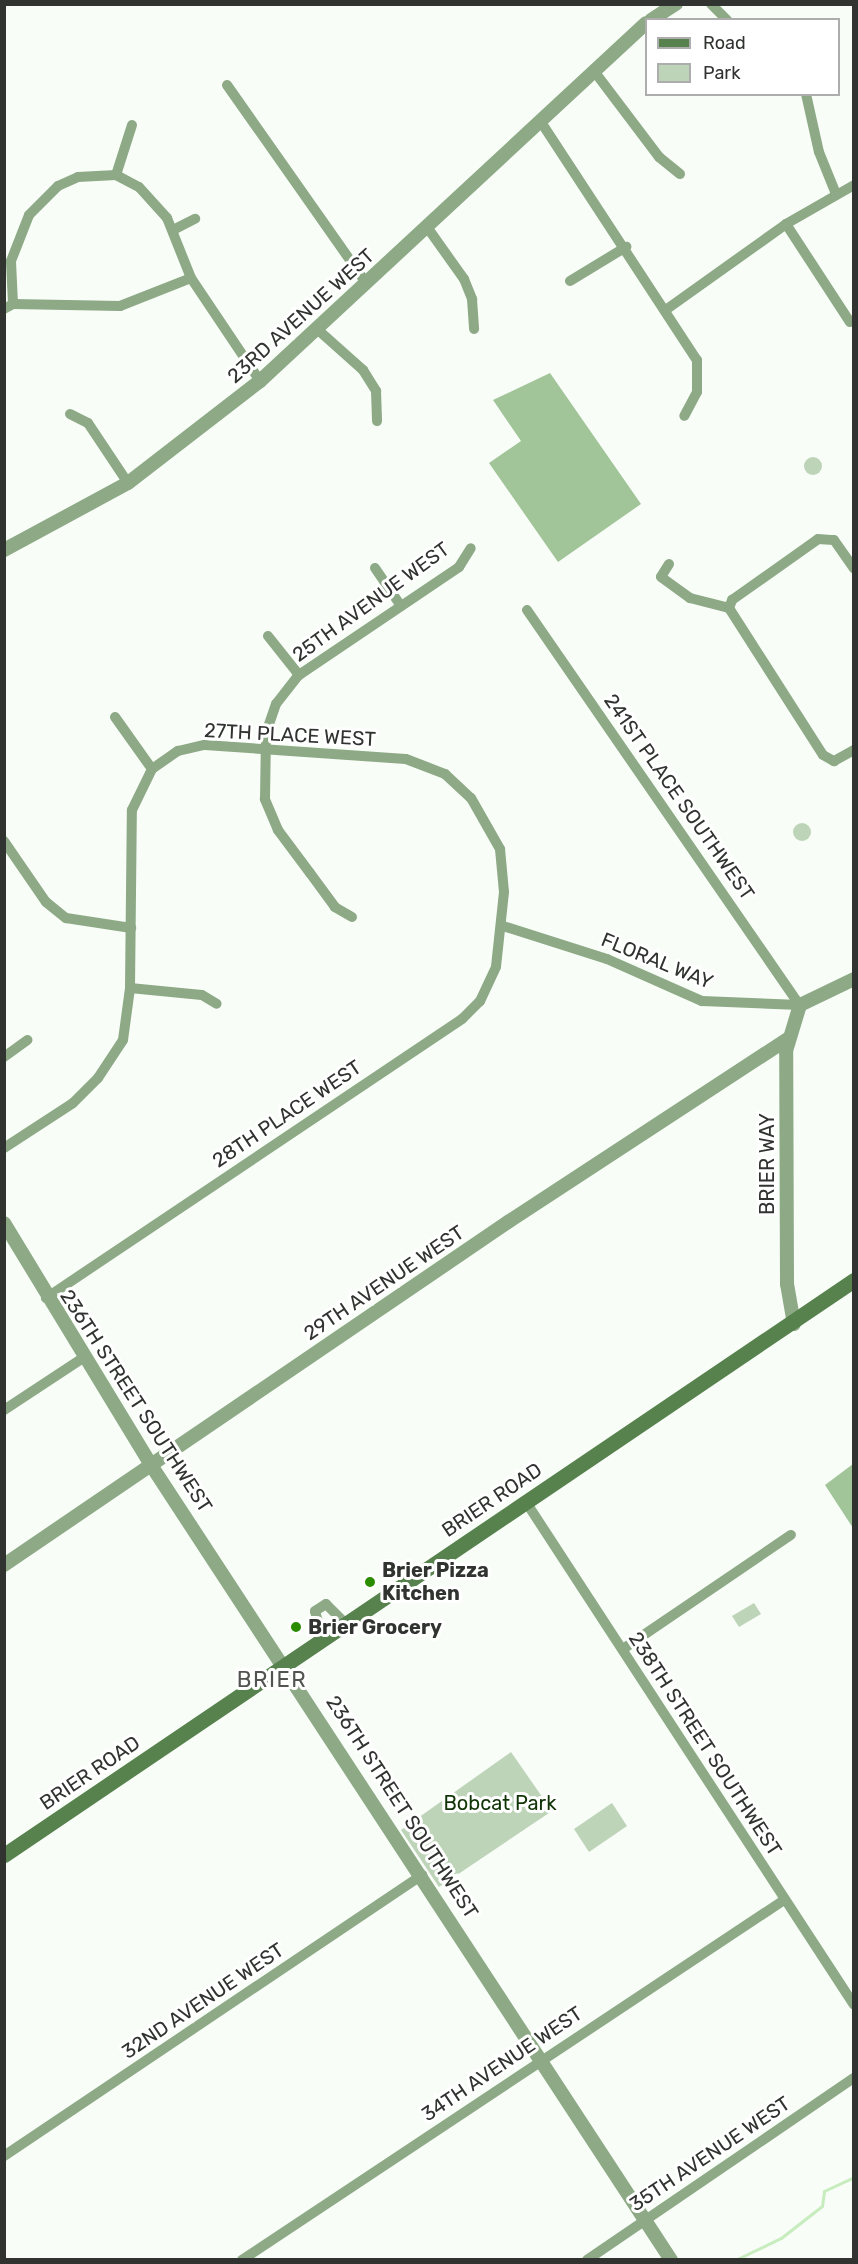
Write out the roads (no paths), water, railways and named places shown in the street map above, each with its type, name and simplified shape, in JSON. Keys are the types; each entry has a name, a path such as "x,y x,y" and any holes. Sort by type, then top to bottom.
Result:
{"main road":[{"name":"BRIER ROAD","path":"4,1856 526,1502 794,1324 854,1280"}],"street":[{"path":"654,18 676,4"},
{"path":"711,4 725,18"},
{"name":"23RD AVENUE WEST","path":"4,550 128,483 260,381 645,24"},
{"path":"594,71 659,157 680,174"},
{"path":"227,85 367,284"},
{"path":"806,96 819,152 836,194"},
{"path":"541,122 667,309 697,360 697,392 684,416"},
{"path":"116,175 132,125"},
{"path":"191,278 120,306 9,307 11,261 29,215 58,186 78,177 116,175 154,201 173,230 191,278 260,381"},
{"path":"667,309 786,224 854,185"},
{"path":"173,230 195,219"},
{"path":"786,224 850,322"},
{"path":"427,227 464,279 472,299 474,329"},
{"path":"570,281 626,247"},
{"path":"317,329 363,370 376,391 377,421"},
{"path":"70,414 88,423 128,483"},
{"path":"729,608 732,600 826,538 834,540 854,569"},
{"name":"25TH AVENUE WEST","path":"352,916 336,907 278,830 265,800 265,750 276,704 298,675 459,567 471,548"},
{"path":"669,564 661,577 690,598 729,608 828,760 854,750"},
{"path":"375,568 401,606"},
{"name":"241ST PLACE SOUTHWEST","path":"527,610 800,1005"},
{"path":"268,636 298,675"},
{"path":"115,717 152,769"},
{"name":"27TH PLACE WEST","path":"4,1148 73,1102 98,1078 123,1040 130,988 132,810 152,769 178,751 205,745 406,759 445,774 471,798 500,849 503,926"},
{"path":"4,841 46,903 66,918 131,928"},
{"name":"FLORAL WAY","path":"503,926 590,953 702,1001 800,1005"},
{"name":"28TH PLACE WEST","path":"46,1298 462,1019 490,984 503,926"},
{"path":"800,1005 854,979"},
{"path":"130,988 202,995 217,1004"},
{"name":"BRIER WAY","path":"794,1324 787,1284 788,1040 800,1005"},
{"path":"4,1057 27,1040"},
{"name":"29TH AVENUE WEST","path":"4,1564 788,1040"},
{"name":"236TH STREET SOUTHWEST","path":"4,1223 46,1298 151,1465 287,1666 671,2259"},
{"path":"4,1410 84,1358"},
{"name":"238TH STREET SOUTHWEST","path":"526,1502 854,2005"},
{"path":"623,1649 791,1534"},
{"path":"324,1641 315,1611 333,1605 335,1614 347,1625"},
{"name":"32ND AVENUE WEST","path":"4,2156 422,1875"},
{"name":"34TH AVENUE WEST","path":"242,2259 784,1900"},
{"name":"35TH AVENUE WEST","path":"587,2259 854,2078"}],"waterway":[{"path":"735,2260 781,2238 822,2206 824,2191 854,2177"}],"place":[{"name":"Brier Pizza Kitchen","path":"370,1582"},
{"name":"Brier Grocery","path":"296,1627"}],"district":[{"name":"BRIER","path":"272,1680"}],"park label":[{"name":"Bobcat Park","path":"500,1803"}]}
